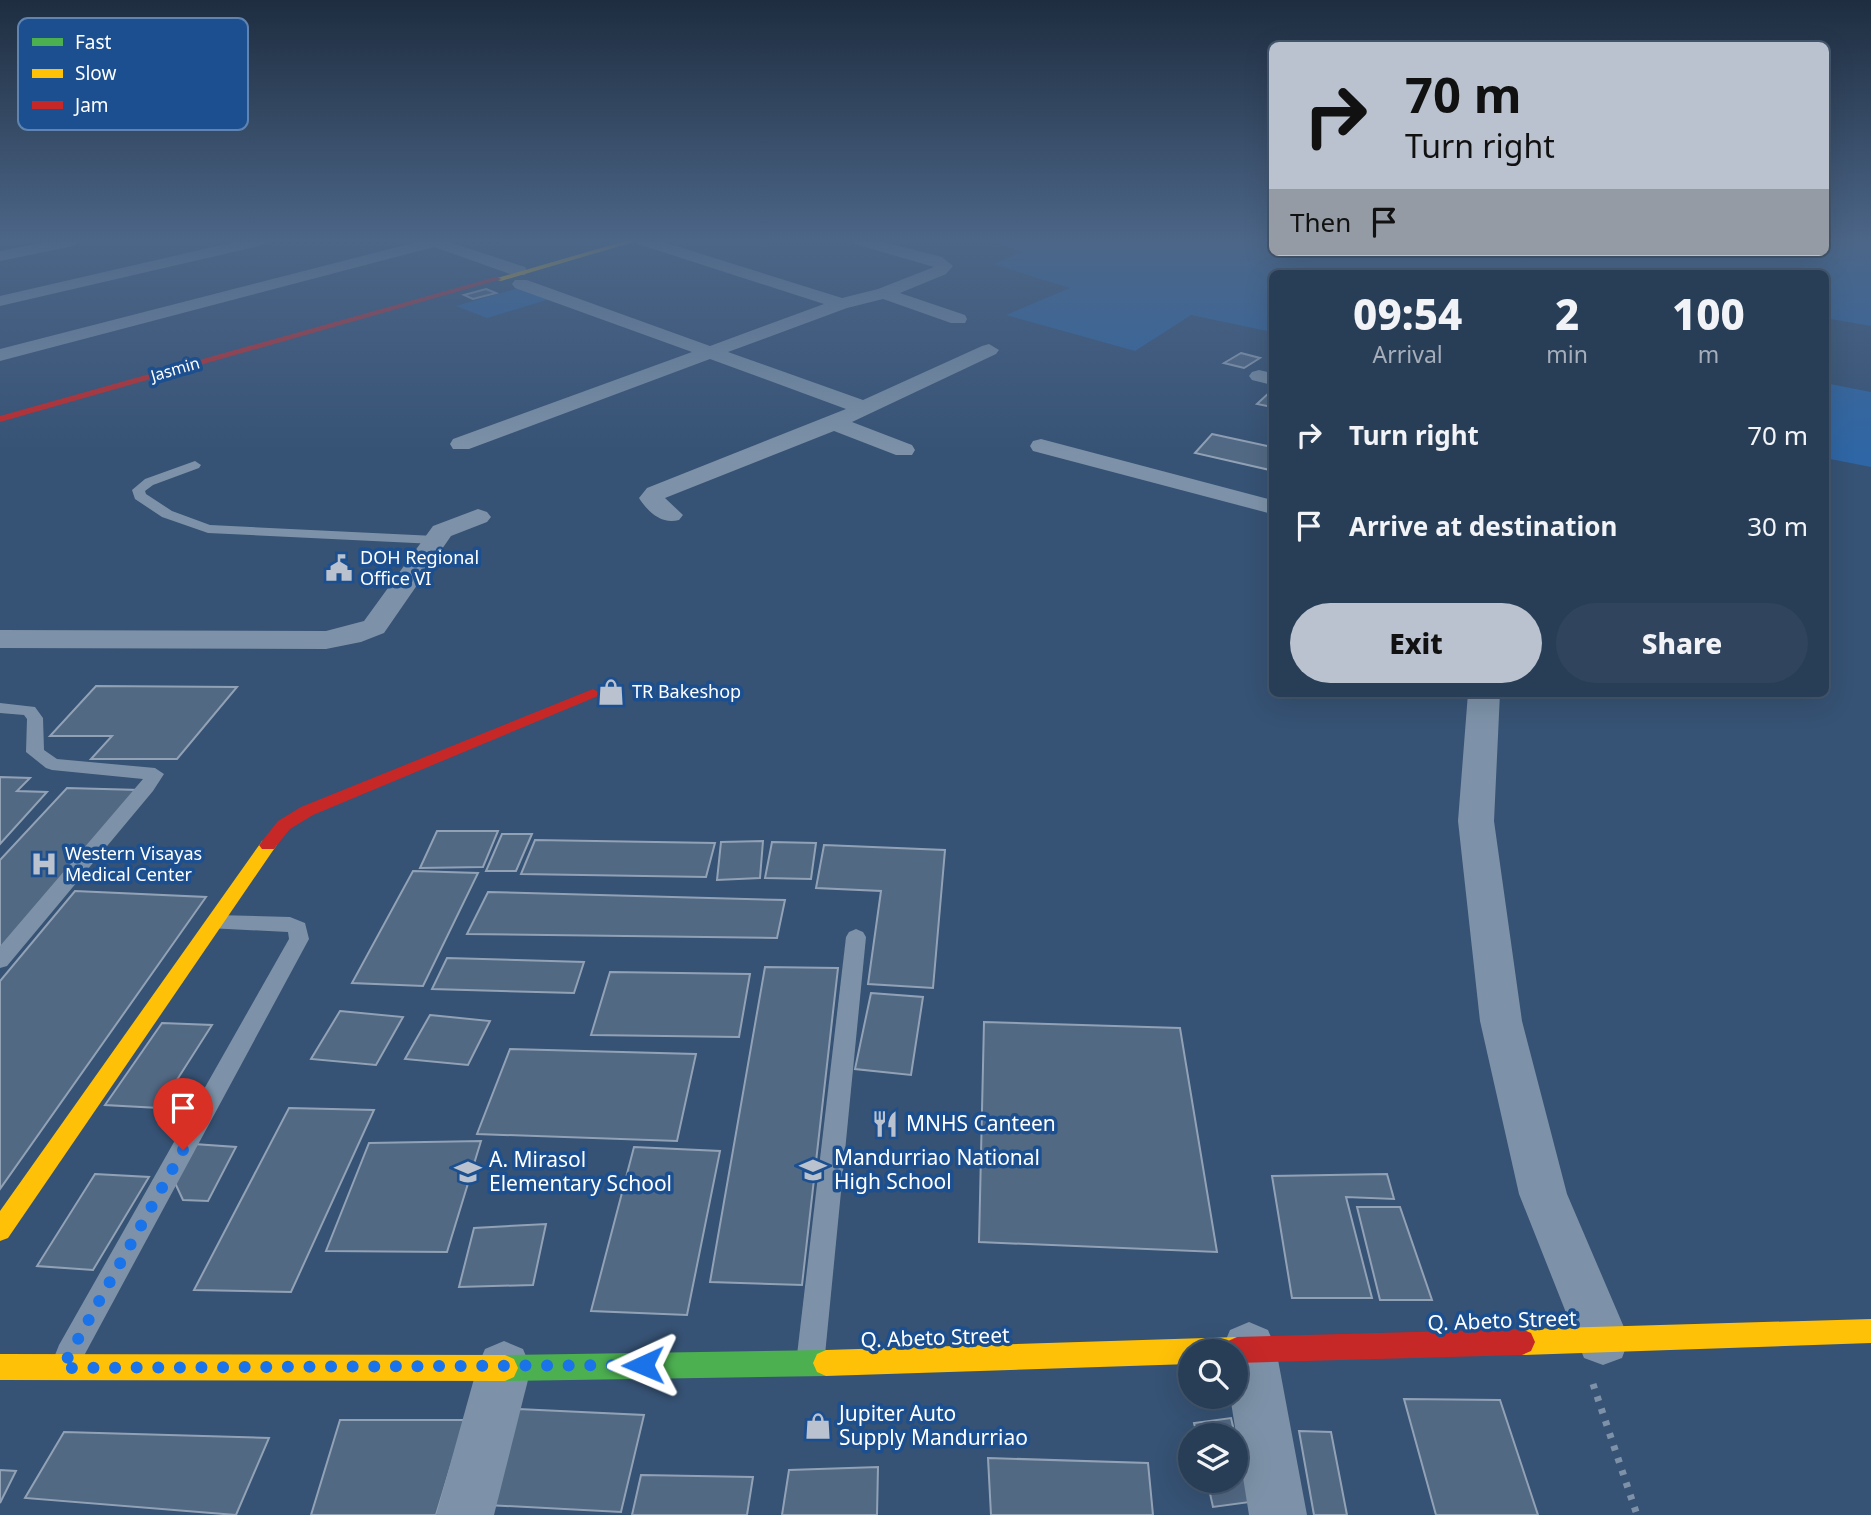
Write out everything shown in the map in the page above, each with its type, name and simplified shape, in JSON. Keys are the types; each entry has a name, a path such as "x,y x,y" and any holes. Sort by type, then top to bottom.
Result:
{"street":[{"path":"0,355 166,312"},
{"name":"Jasmin","path":"0,419 396,312"},
{"path":"604,312 705,352 864,408"},
{"path":"461,444 819,312"},
{"path":"937,312 958,319"},
{"path":"670,515 654,503 652,498 656,493 834,424 989,350"},
{"path":"834,424 904,450"},
{"path":"1041,446 1269,506"},
{"path":"0,639 326,640 351,636 374,627 442,531 478,517"},
{"path":"0,1230 212,923 284,825 307,811 593,693"},
{"path":"1484,697 1476,821 1501,1021 1543,1194 1591,1339"},
{"name":"Q. Abeto Street","path":"0,1367 505,1368 810,1363 1871,1331"},
{"path":"1249,1349 1278,1515"},
{"path":"465,1515 505,1368"}],"lane":[{"path":"195,465 149,482 138,490 140,496 167,514 208,528 435,540"},
{"path":"0,708 29,711 35,718 35,751 52,764 155,774 148,787 0,960"},
{"path":"62,1368 299,939 298,928 290,925 212,923"},
{"path":"810,1363 856,937"}],"path":[{"path":"1591,1339 1637,1515"}],"shaded area":[{"path":"471,312 508,312 487,318"},
{"path":"1014,312 1269,312 1269,331 1191,315 1135,351 1006,315"},
{"path":"1829,312 1871,312 1871,326 1829,319"},
{"path":"1829,384 1871,392 1871,467 1829,459"}],"building":[{"path":"1241,353 1260,358 1244,368 1224,363"},
{"path":"1269,393 1269,406 1257,404"},
{"path":"1212,434 1269,446 1269,470 1195,453"},
{"path":"96,686 237,687 177,759 91,759 112,736 50,736"},
{"path":"0,777 30,778 17,791 47,792 0,844"},
{"path":"67,788 139,790 0,951 0,860"},
{"path":"437,831 498,831 483,867 420,868"},
{"path":"502,834 532,834 516,871 486,871"},
{"path":"535,840 715,843 706,877 521,874"},
{"path":"763,841 760,878 717,880 721,842"},
{"path":"772,842 816,843 811,879 765,878"},
{"path":"824,845 945,850 933,988 868,984 881,891 816,888"},
{"path":"413,871 478,873 423,986 352,983"},
{"path":"75,891 206,897 0,1189 0,981"},
{"path":"488,892 785,900 777,938 467,934"},
{"path":"447,958 584,962 574,993 432,989"},
{"path":"765,967 838,968 802,1285 710,1282"},
{"path":"610,972 750,974 739,1037 591,1035"},
{"path":"871,993 923,997 911,1075 855,1069"},
{"path":"340,1011 403,1017 376,1065 311,1059"},
{"path":"430,1015 490,1021 468,1065 405,1059"},
{"path":"984,1022 1180,1028 1217,1252 979,1242"},
{"path":"162,1023 212,1025 159,1108 105,1105"},
{"path":"510,1049 696,1054 677,1141 477,1134"},
{"path":"289,1108 374,1110 291,1292 194,1290"},
{"path":"481,1141 447,1252 326,1251 369,1143"},
{"path":"194,1144 236,1147 208,1201 183,1200 175,1183"},
{"path":"634,1147 720,1151 687,1315 591,1311"},
{"path":"95,1174 149,1177 93,1270 37,1266"},
{"path":"1387,1174 1394,1199 1346,1197 1372,1298 1292,1298 1272,1176"},
{"path":"1357,1207 1400,1207 1432,1300 1380,1300"},
{"path":"546,1224 533,1285 459,1287 474,1228"},
{"path":"1404,1399 1500,1400 1538,1515 1436,1515"},
{"path":"518,1409 644,1415 621,1512 487,1505"},
{"path":"1231,1418 1232,1423 1194,1423"},
{"path":"340,1420 465,1420 436,1515 311,1515"},
{"path":"1299,1431 1331,1432 1347,1515 1314,1515"},
{"path":"64,1432 269,1438 236,1515 25,1498"},
{"path":"988,1458 1148,1463 1153,1515 991,1515"},
{"path":"878,1467 877,1515 782,1515 789,1470"},
{"path":"0,1470 16,1471 0,1503"},
{"path":"641,1475 753,1477 747,1515 632,1515"},
{"path":"1210,1493 1248,1493 1250,1502 1213,1507"}],"traffic: fast":[{"path":"505,1368 826,1363"}],"traffic: slow":[{"path":"0,1230 268,845"},
{"path":"1522,1342 1871,1331"},
{"path":"826,1363 1178,1352"},
{"path":"0,1367 505,1368"}],"traffic: jam":[{"path":"0,419 382,312"},
{"path":"268,845 284,825 307,811 593,693"},
{"path":"1248,1350 1522,1342"}],"place":[{"name":"DOH Regional Office VI","path":"339,568"},
{"name":"TR Bakeshop","path":"611,692"},
{"name":"Western Visayas Medical Center","path":"44,864"},
{"name":"MNHS Canteen","path":"885,1124"},
{"name":"Mandurriao National High School","path":"813,1170"},
{"name":"A. Mirasol Elementary School","path":"468,1172"},
{"name":"Jupiter Auto Supply Mandurriao","path":"818,1426"}],"route":[{"path":"183,1150 62,1368 505,1368 643,1365"}]}
